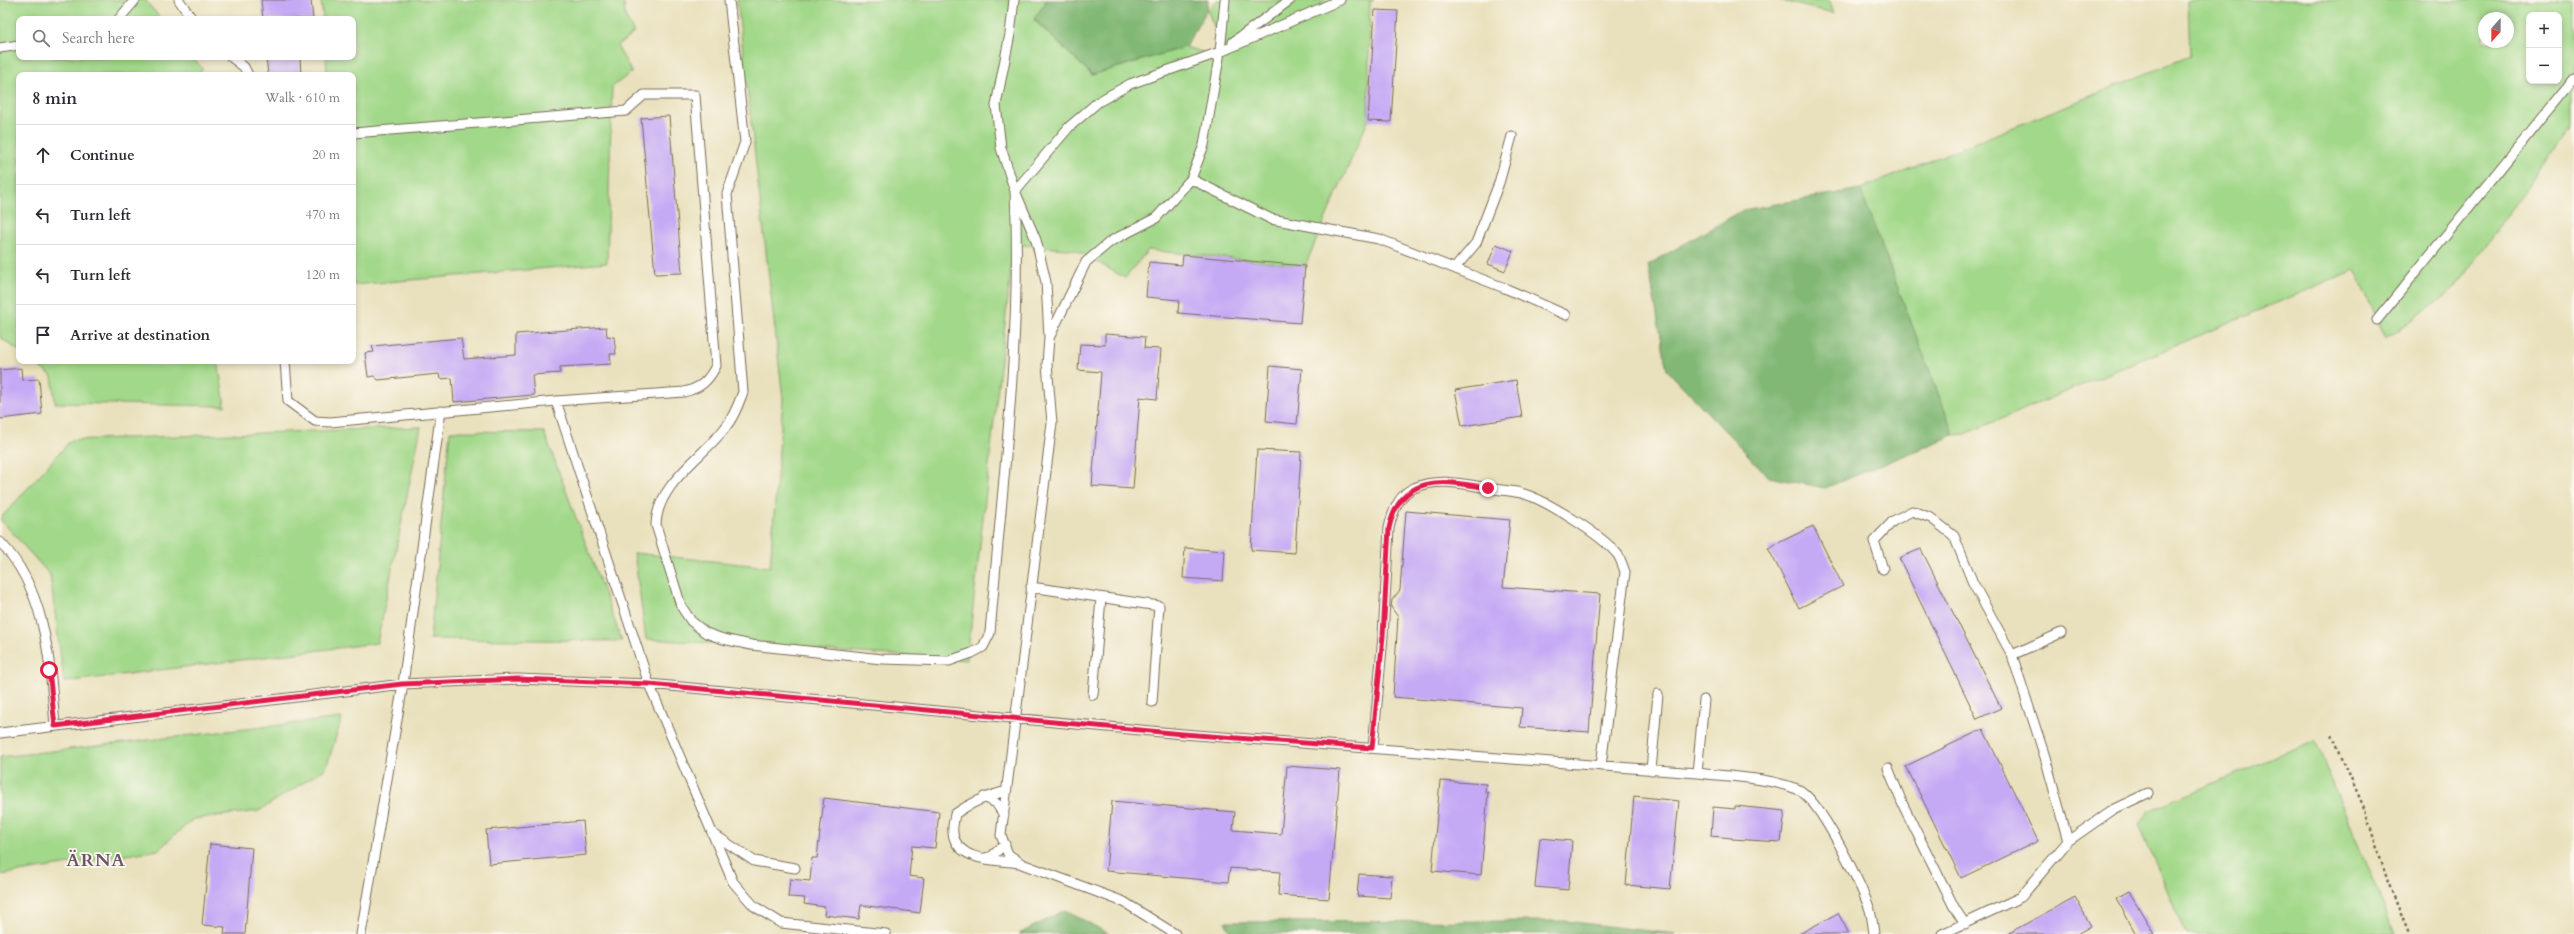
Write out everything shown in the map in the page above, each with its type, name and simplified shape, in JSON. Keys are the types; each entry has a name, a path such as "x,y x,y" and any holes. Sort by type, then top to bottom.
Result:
{"lane":[{"path":"122,16 135,0"},
{"path":"179,0 190,16"},
{"path":"729,0 745,142 726,194 743,392 733,416 724,429 668,490 656,521 674,588 681,606 691,621 706,633 723,639 751,645 882,659 949,661 972,654 983,647 990,633 1015,315 1018,252 1015,191 1069,127 1098,102 1130,84 1220,52 1340,0"},
{"path":"1014,0 1010,34 996,105 1001,148 1015,191 1036,240 1046,282 1049,338 1047,364 1052,423 1014,717 1002,835 1008,854 1022,864"},
{"path":"1049,338 1086,262 1111,241 1156,218 1192,179 1204,146 1220,52 1225,0"},
{"path":"1220,52 1290,0"},
{"path":"0,48 16,45"},
{"path":"235,60 244,67 246,72"},
{"path":"2377,320 2574,78"},
{"path":"285,364 288,401 315,421 330,422 556,401 684,392 697,389 710,379 716,366 695,95 644,95 626,111 356,132"},
{"path":"1455,268 1476,243 1499,183 1512,136"},
{"path":"1192,179 1271,219 1379,239 1455,268 1566,315"},
{"path":"556,401 649,684 733,882 754,906 781,923 886,934"},
{"path":"361,934 402,684 441,411"},
{"path":"1372,748 1383,636 1389,528 1392,513 1402,499 1413,488 1434,482 1455,482 1522,493 1544,503 1600,537 1618,556 1625,572 1601,766"},
{"path":"1883,569 1874,541 1893,521 1912,511 1931,518 1954,536 1973,583 2012,655 2045,757 2068,841"},
{"path":"0,542 10,552 25,577 38,605 52,692 55,726"},
{"path":"1031,587 1159,606 1152,702"},
{"path":"1093,695 1101,598"},
{"path":"2012,655 2062,633"},
{"path":"0,733 402,684 518,679 649,684 1183,734 1697,773 1772,782 1798,789 1817,806 1828,822 1870,910 1874,934"},
{"path":"1651,770 1658,694"},
{"path":"1697,773 1704,700"},
{"path":"1888,768 1903,805 1955,909 1965,924"},
{"path":"1006,791 984,797 955,814 953,832 959,848 972,855 1022,864 1124,902 1175,934"},
{"path":"1942,934 2022,898 2068,841 2114,809 2148,793"},
{"path":"984,797 996,804 1004,815"},
{"path":"712,833 754,861 795,868"},
{"path":"985,858 992,856 1005,844"}],"path":[{"path":"2332,734 2364,808 2388,882 2409,934"}],"green space":[{"path":"0,0 145,0 158,16 16,16 16,60 195,60 202,68 201,72 16,72 16,349 0,337"},
{"path":"321,0 624,0 625,16 634,33 617,46 632,72 612,87 607,263 356,285 356,72 327,72 326,60 356,60 356,16 323,16"},
{"path":"737,0 1047,0 1034,20 1092,75 1185,47 1228,59 1207,10 1217,0 1374,0 1370,1 1368,121 1305,266 1148,250 1125,278 1076,250 1014,244 967,660 646,639 634,553 770,567 783,399"},
{"path":"1047,0 1208,0 1207,10 1185,47 1092,75 1034,19"},
{"path":"1776,0 1829,0 1834,13"},
{"path":"2188,0 2574,0 2574,123 2454,289 2386,339 2355,270 1965,434 1954,435 1860,189 2190,56"},
{"path":"1860,189 1954,435 1825,488 1769,477 1667,370 1648,265 1743,210"},
{"path":"36,364 218,364 225,406 55,403 52,376"},
{"path":"421,427 377,643 64,682 50,575 0,519 71,440"},
{"path":"450,431 544,432 622,641 430,639"},
{"path":"342,718 326,768 259,811 193,819 158,850 0,875 0,757"},
{"path":"2315,740 2395,934 2186,934 2139,825 2148,811"},
{"path":"1065,910 1109,934 1019,934"},
{"path":"1565,921 1675,934 1232,934 1225,922"}],"building":[{"path":"261,0 311,0 313,16 263,16"},
{"path":"1375,10 1398,11 1391,122 1368,121"},
{"path":"266,60 300,60 301,72 268,72"},
{"path":"669,116 682,273 655,274 641,118"},
{"path":"1496,244 1513,251 1505,271 1488,264"},
{"path":"1183,255 1305,266 1300,323 1178,313 1179,300 1146,297 1149,262 1182,265"},
{"path":"606,327 607,336 614,337 616,354 610,354 611,364 560,367 560,373 532,375 534,395 454,402 452,378 440,379 439,374 378,380 374,376 368,377 365,353 374,352 372,346 461,338 464,359 516,355 516,334"},
{"path":"1105,334 1145,337 1144,348 1161,349 1157,399 1140,397 1133,489 1092,486 1101,372 1078,370 1080,344 1105,345"},
{"path":"1270,366 1302,369 1297,424 1266,421"},
{"path":"21,368 22,380 39,379 42,414 0,419 0,370"},
{"path":"1516,380 1522,417 1462,426 1455,390"},
{"path":"1257,450 1301,452 1295,553 1251,550"},
{"path":"1406,511 1510,520 1503,587 1600,594 1589,732 1520,727 1522,708 1393,697 1398,617 1391,607 1392,600 1400,590"},
{"path":"1813,526 1843,586 1799,608 1768,548"},
{"path":"1185,548 1225,551 1223,581 1183,578"},
{"path":"1921,549 2001,708 1977,719 1899,558"},
{"path":"1983,729 2038,841 1961,878 1906,766"},
{"path":"1287,766 1340,770 1329,899 1278,895 1280,872 1230,868 1228,882 1106,871 1112,801 1235,812 1233,830 1281,834"},
{"path":"1440,781 1486,784 1485,792 1488,792 1481,875 1432,871"},
{"path":"1634,796 1679,801 1670,889 1626,885"},
{"path":"824,798 939,812 935,848 912,846 909,876 924,878 920,913 861,905 859,919 824,915 825,907 804,904 805,898 788,897 790,879 810,881 812,858 817,858"},
{"path":"1735,806 1785,811 1781,842 1711,836 1713,807 1735,809"},
{"path":"583,821 586,855 489,864 486,830"},
{"path":"1540,838 1572,841 1568,890 1535,887"},
{"path":"210,844 252,848 245,934 224,934 225,927 202,925"},
{"path":"1359,874 1392,876 1390,898 1357,896"},
{"path":"2129,891 2154,934 2136,934 2116,898"},
{"path":"2075,897 2091,926 2077,934 2007,934"},
{"path":"1838,913 1849,934 1799,934"}],"district":[{"name":"ÄRNA","path":"96,860"}],"route":[{"path":"49,670 55,726 402,684 518,679 649,684 1183,734 1372,748 1383,636 1389,528 1392,513 1402,499 1413,488 1434,482 1455,482 1488,488"}]}
